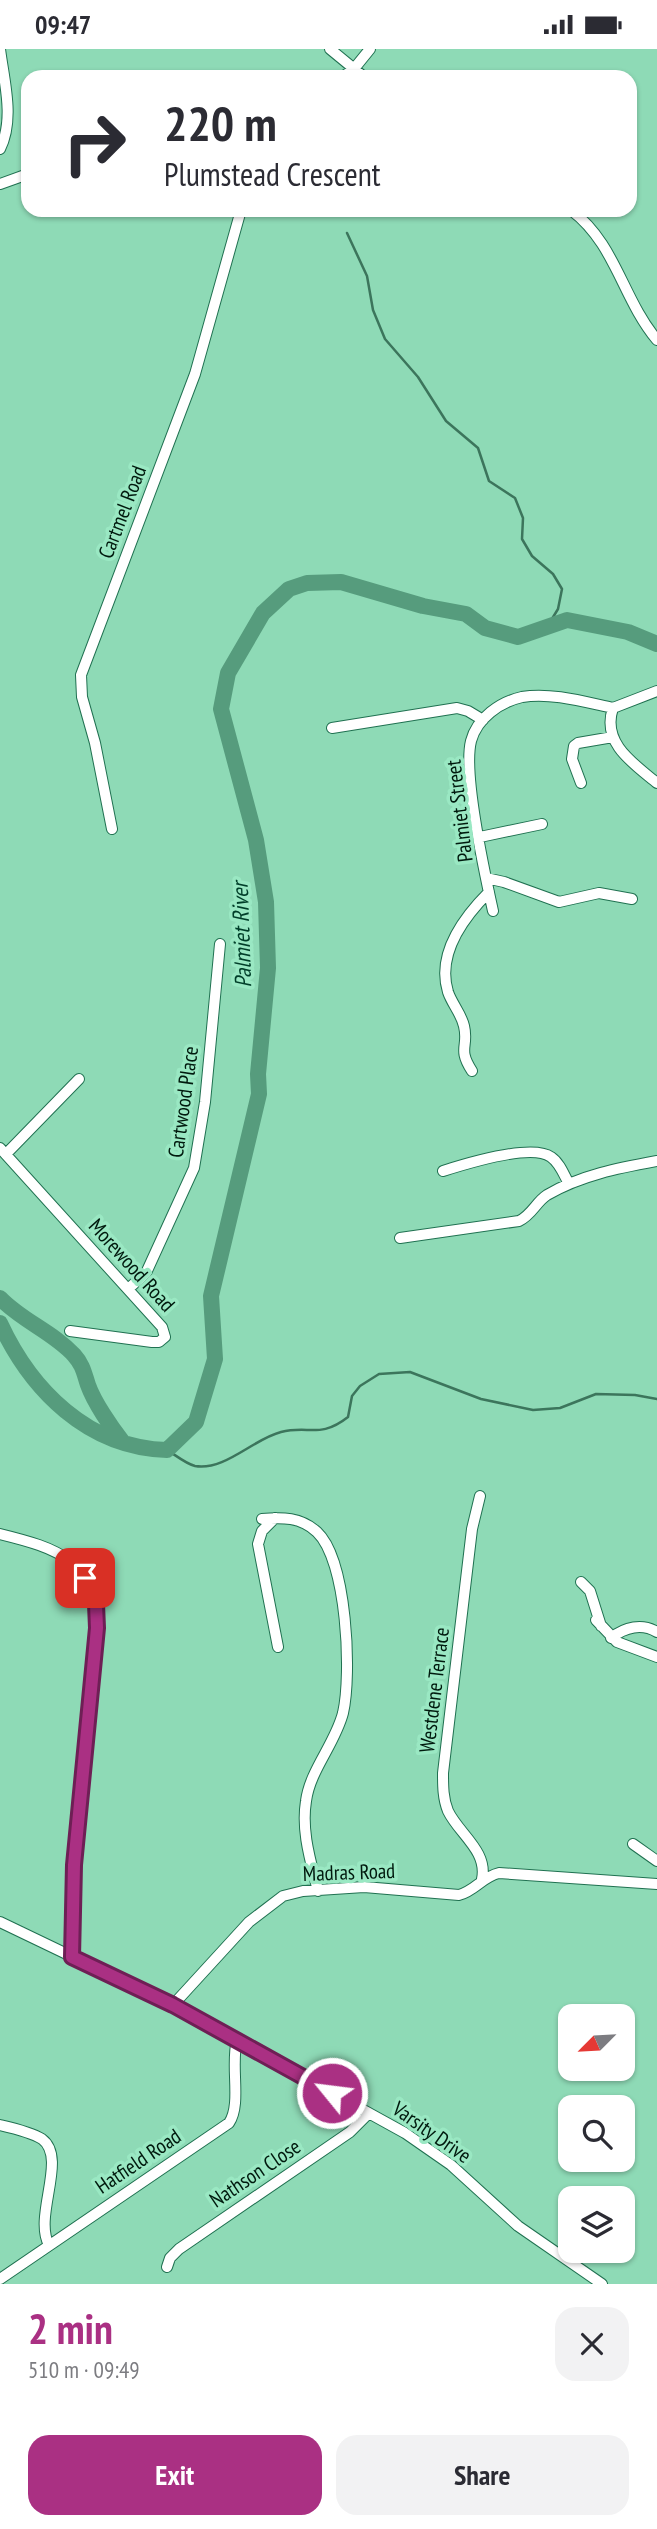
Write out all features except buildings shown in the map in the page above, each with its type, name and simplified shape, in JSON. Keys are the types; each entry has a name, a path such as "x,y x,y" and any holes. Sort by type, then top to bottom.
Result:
{"street":[{"path":"0,49 8,109 7,129 0,149"},
{"path":"330,49 353,70 370,49"},
{"path":"0,184 21,176"},
{"name":"Cartmel Road","path":"112,829 95,743 82,697 81,675 195,374 239,217"},
{"path":"577,217 601,239 636,310 657,341"},
{"path":"332,728 457,708 483,720 494,709 525,697 547,697 613,708 657,691"},
{"path":"613,708 610,716 613,737 626,758 657,783"},
{"name":"Palmiet Street","path":"483,720 471,742 470,759 486,878 494,911"},
{"path":"581,783 572,759 574,746 613,737"},
{"path":"480,837 542,824"},
{"path":"486,878 505,882 559,902 599,893 632,899"},
{"path":"472,1071 463,1052 465,1028 449,992 445,971 458,930 489,892"},
{"name":"Cartwood Place","path":"128,1289 146,1273 194,1168 208,1077 220,944"},
{"path":"3,1151 79,1079"},
{"name":"Morewood Road","path":"3,1151 162,1327 165,1337 163,1341 152,1342 70,1331"},
{"path":"443,1171 491,1157 547,1154 555,1160 569,1184"},
{"path":"400,1238 519,1221 528,1216 542,1198 569,1184 598,1174 657,1161"},
{"name":"Westdene Terrace","path":"480,1496 472,1529 443,1773 443,1794 449,1812 479,1855 484,1870 482,1879"},
{"path":"275,1518 262,1531 258,1544 278,1647"},
{"path":"262,1519 289,1518 308,1525 327,1545 337,1573 349,1676 342,1716 307,1791 307,1849 318,1891"},
{"path":"0,1534 38,1544 64,1555 85,1578 96,1604 97,1628 74,1865 72,1957"},
{"path":"582,1582 590,1591 599,1623 611,1638 630,1649 657,1657"},
{"path":"611,1638 625,1629 637,1627 648,1627 657,1632"},
{"path":"633,1845 657,1861"},
{"name":"Madras Road","path":"173,2005 249,1921 269,1905 293,1893 394,1888 458,1895 472,1889 482,1879 505,1873 657,1884"},
{"name":"Varsity Drive","path":"0,1922 173,2005 369,2113 435,2153 518,2226 602,2284"},
{"name":"Hatfield Road","path":"0,2279 229,2123 234,2106 233,2063 237,2040"},
{"name":"Nathson Close","path":"167,2267 170,2258 179,2249 350,2132 369,2113"},
{"path":"0,2125 37,2136 49,2146 52,2161 43,2224 48,2245"}],"waterway":[{"path":"347,233 367,276 373,310 385,339 418,377 446,421 478,448 489,481 515,498 523,518 522,539 532,556 553,574 562,589 558,609 547,627"},
{"name":"Palmiet River","path":"0,1323 28,1371 66,1411 88,1427 112,1439 138,1447 167,1450 196,1422 215,1359 211,1296 259,1094 258,1074 268,968 266,902 256,840 221,709 228,673 263,613 289,589 307,583 341,582 423,606 466,614 485,628 518,637 567,620 628,632 657,644"},
{"path":"0,1298 74,1355 98,1406 122,1441"},
{"path":"167,1450 192,1465 206,1466 217,1464 281,1432 330,1428 348,1417 352,1396 360,1386 379,1374 410,1372 481,1399 533,1410 560,1408 596,1394 635,1395 657,1399"}],"route":[{"path":"85,1578 96,1604 97,1628 74,1865 72,1957 173,2005 332,2093"}]}
